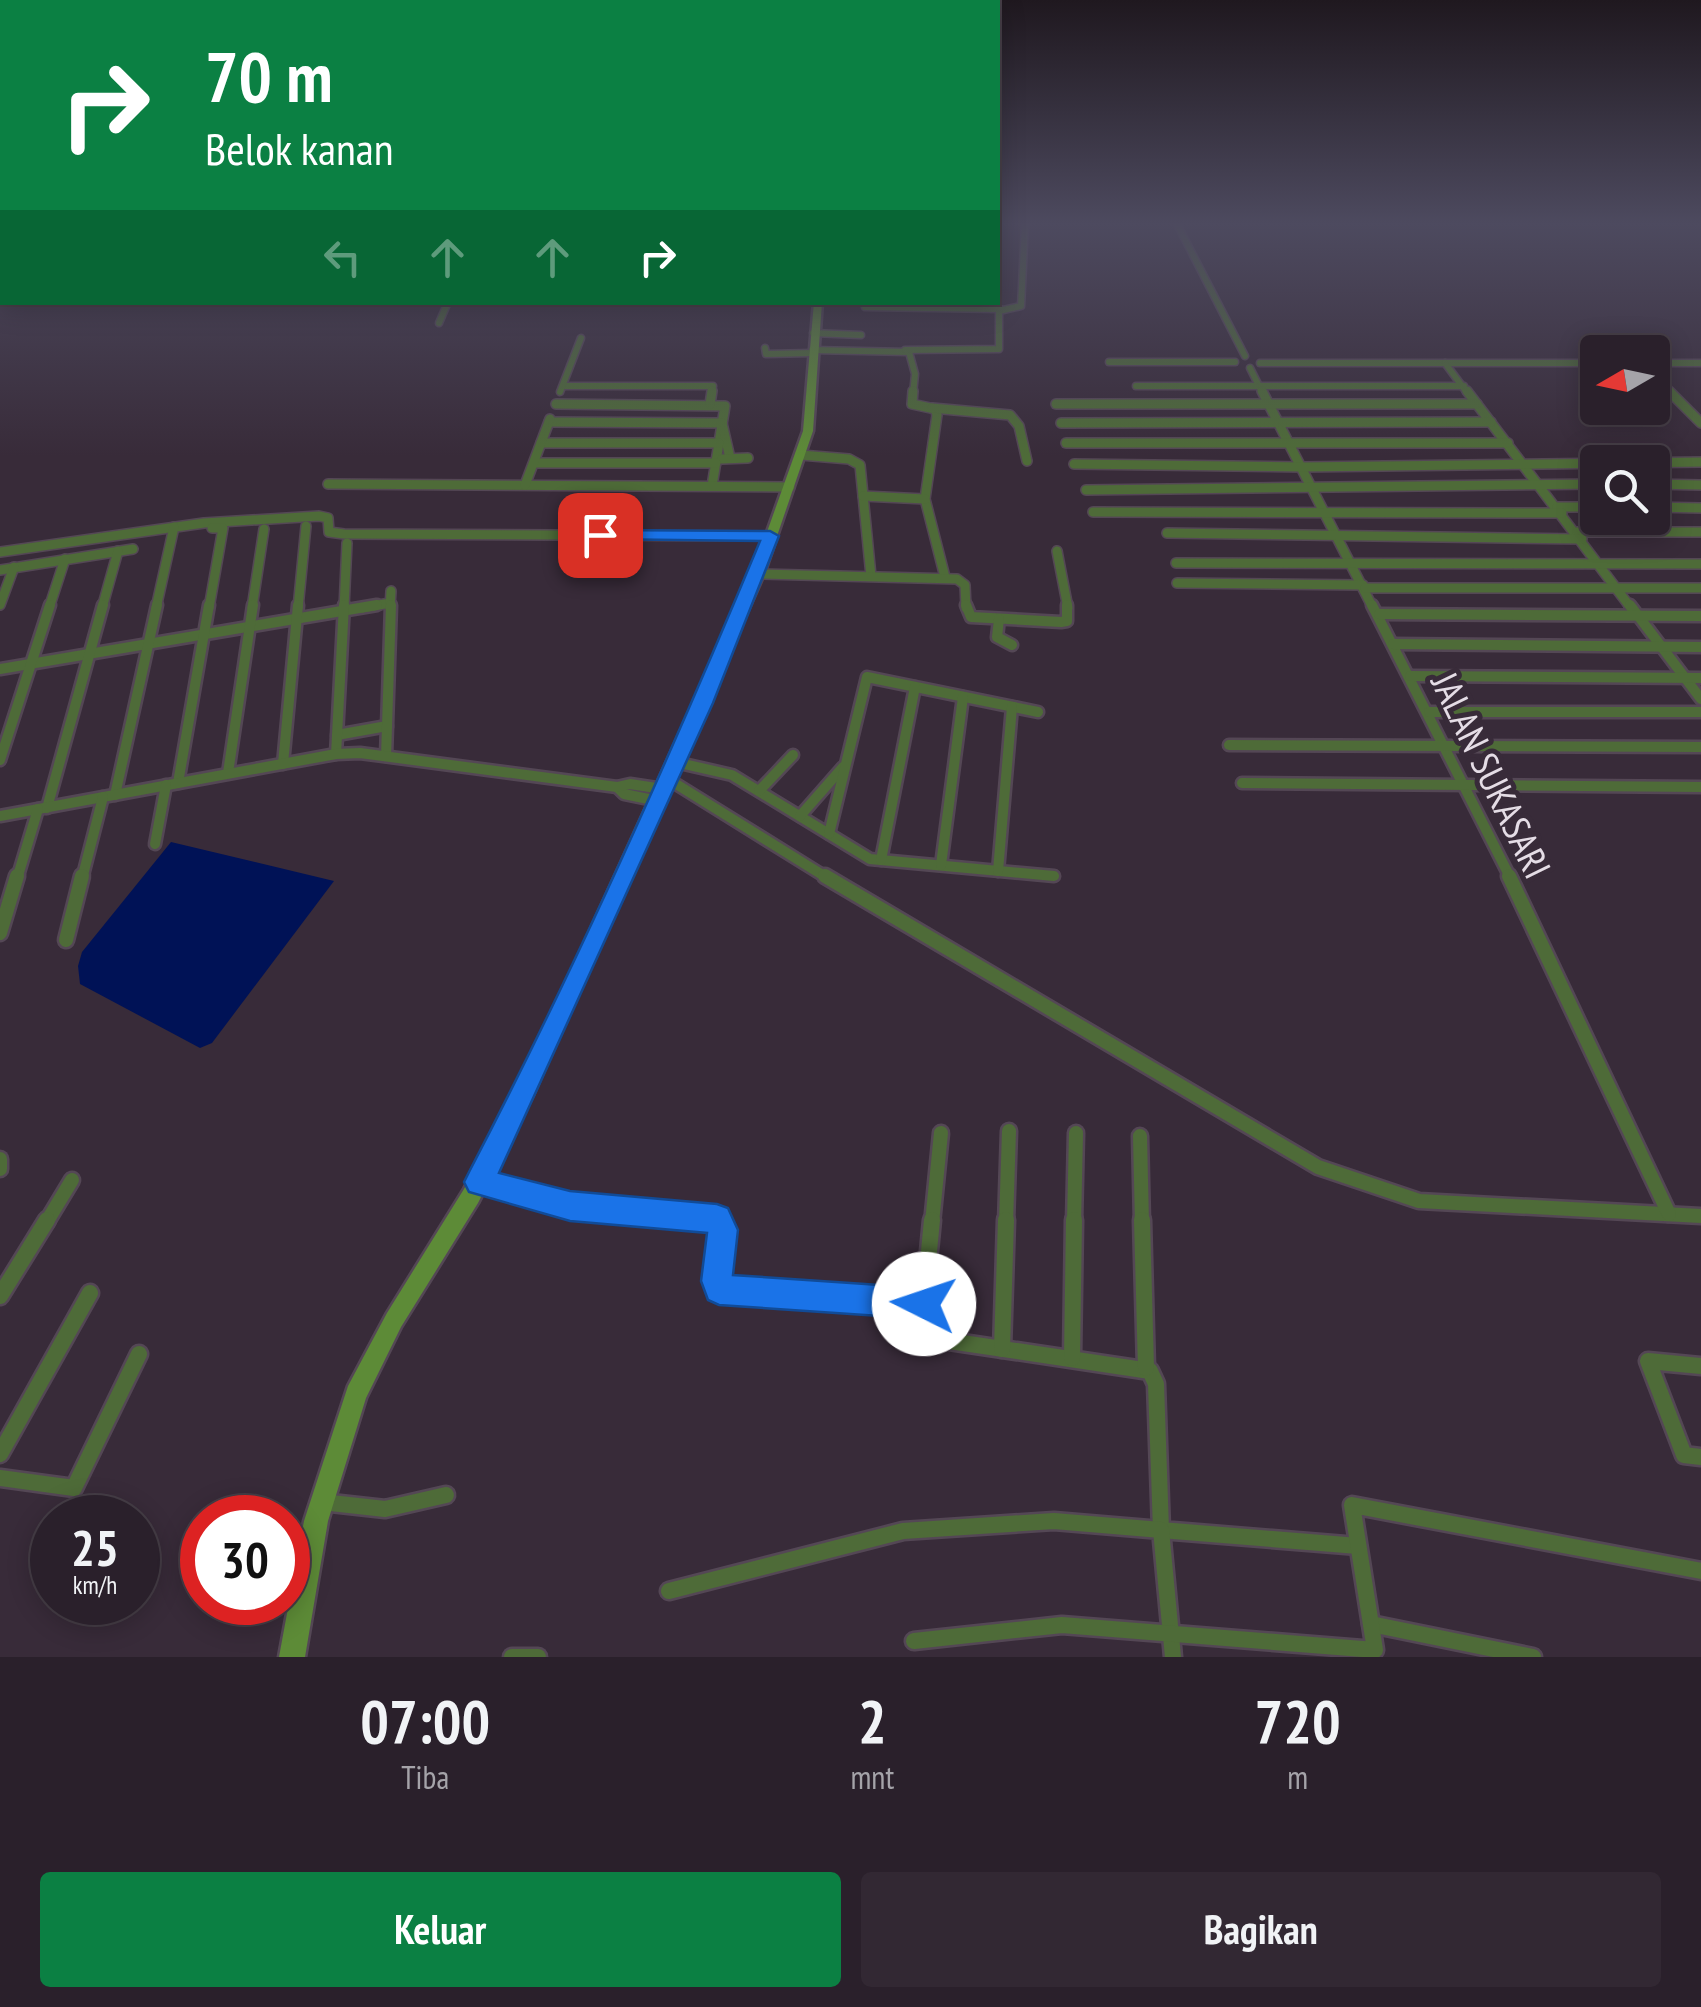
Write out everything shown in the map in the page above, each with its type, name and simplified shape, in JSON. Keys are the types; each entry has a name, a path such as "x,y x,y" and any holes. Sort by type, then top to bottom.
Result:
{"street":[{"path":"866,307 1000,310 1021,306 1021,301"},
{"name":"JALAN SUKASARI","path":"1219,301 1252,363 1268,405 1428,712 1670,1214"},
{"path":"439,323 447,305"},
{"path":"292,1657 322,1502 346,1420 366,1372 479,1182 526,1089 758,574 801,455 809,421 818,305"},
{"path":"812,345 998,350 1000,310"},
{"path":"765,348 766,354 861,335"},
{"path":"525,485 581,338"},
{"path":"905,350 916,374 912,404 1010,415 1018,426 1027,461"},
{"path":"1110,362 1580,363"},
{"path":"1446,363 1701,698"},
{"path":"1670,363 1701,363"},
{"path":"562,386 712,386 710,404"},
{"path":"1136,386 1464,386"},
{"path":"1670,392 1701,422"},
{"path":"556,404 725,406 712,486"},
{"path":"1056,404 1478,404"},
{"path":"932,408 938,425 926,471 925,498 929,528 945,577"},
{"path":"549,422 722,423"},
{"path":"1061,423 1491,422"},
{"path":"722,423 730,458"},
{"path":"541,442 719,443"},
{"path":"1066,443 1508,444"},
{"path":"801,455 856,461 862,469 871,576"},
{"path":"534,463 748,458"},
{"path":"1074,464 1302,467 1701,462"},
{"path":"328,484 790,487"},
{"path":"1086,490 1580,484"},
{"path":"1670,484 1701,485"},
{"path":"863,496 925,498"},
{"path":"1670,508 1701,508"},
{"path":"1094,512 1580,509"},
{"path":"0,552 323,516 328,519 329,532 344,534 770,536"},
{"path":"283,764 306,526"},
{"path":"155,844 172,784 223,528 174,530"},
{"path":"66,940 109,796 174,530"},
{"path":"228,773 264,530"},
{"path":"1167,533 1336,537 1701,532"},
{"path":"336,754 347,542"},
{"path":"0,570 133,549"},
{"path":"0,933 92,654 118,551"},
{"path":"758,574 945,577 964,582 969,616 1067,621 1057,552"},
{"path":"0,760 65,560"},
{"path":"1176,562 1701,564"},
{"path":"0,605 14,568"},
{"path":"1177,583 1701,588"},
{"path":"0,670 343,611 391,597 386,756"},
{"path":"1379,614 1701,616"},
{"path":"998,619 997,637 1012,645"},
{"path":"1393,644 1701,647"},
{"path":"1410,676 1701,678"},
{"path":"829,834 867,677 1038,712"},
{"path":"881,860 915,687"},
{"path":"940,866 963,697"},
{"path":"998,871 1012,707"},
{"path":"1428,712 1701,712"},
{"path":"337,735 387,726"},
{"path":"1229,745 1701,747"},
{"path":"0,816 336,754 386,756 618,787 624,794 666,783 732,775 870,859 1054,876"},
{"path":"759,792 793,755"},
{"path":"800,816 846,764"},
{"path":"666,783 1318,1167 1419,1202 1701,1216"},
{"path":"1242,783 1701,787"},
{"path":"1002,1349 1009,1132"},
{"path":"942,1133 924,1304 927,1332 936,1340 1146,1368"},
{"path":"1072,1358 1076,1133"},
{"path":"1140,1136 1146,1368 1156,1384 1161,1530 1173,1657"},
{"path":"0,1158 0,1169"},
{"path":"0,1296 72,1180"},
{"path":"479,1182 570,1206 717,1219 723,1230 716,1281 719,1289 924,1304"},
{"path":"0,1454 90,1293"},
{"path":"0,1478 74,1488 139,1354"},
{"path":"1701,1366 1648,1361 1684,1455 1701,1457"},
{"path":"322,1502 350,1510 381,1512 414,1508 446,1495"},
{"path":"914,1640 1062,1626 1375,1650 1352,1504 1701,1571"},
{"path":"669,1592 904,1531 1054,1521 1358,1546"},
{"path":"1371,1624 1534,1657"},
{"path":"512,1657 538,1657"}],"shaded area":[{"path":"171,842 334,881 212,1043 200,1048 80,984 78,966 82,952"}],"route":[{"path":"600,535 770,536 758,574 703,703 526,1089 479,1182 570,1206 717,1219 723,1230 716,1281 719,1289 924,1304"}]}
